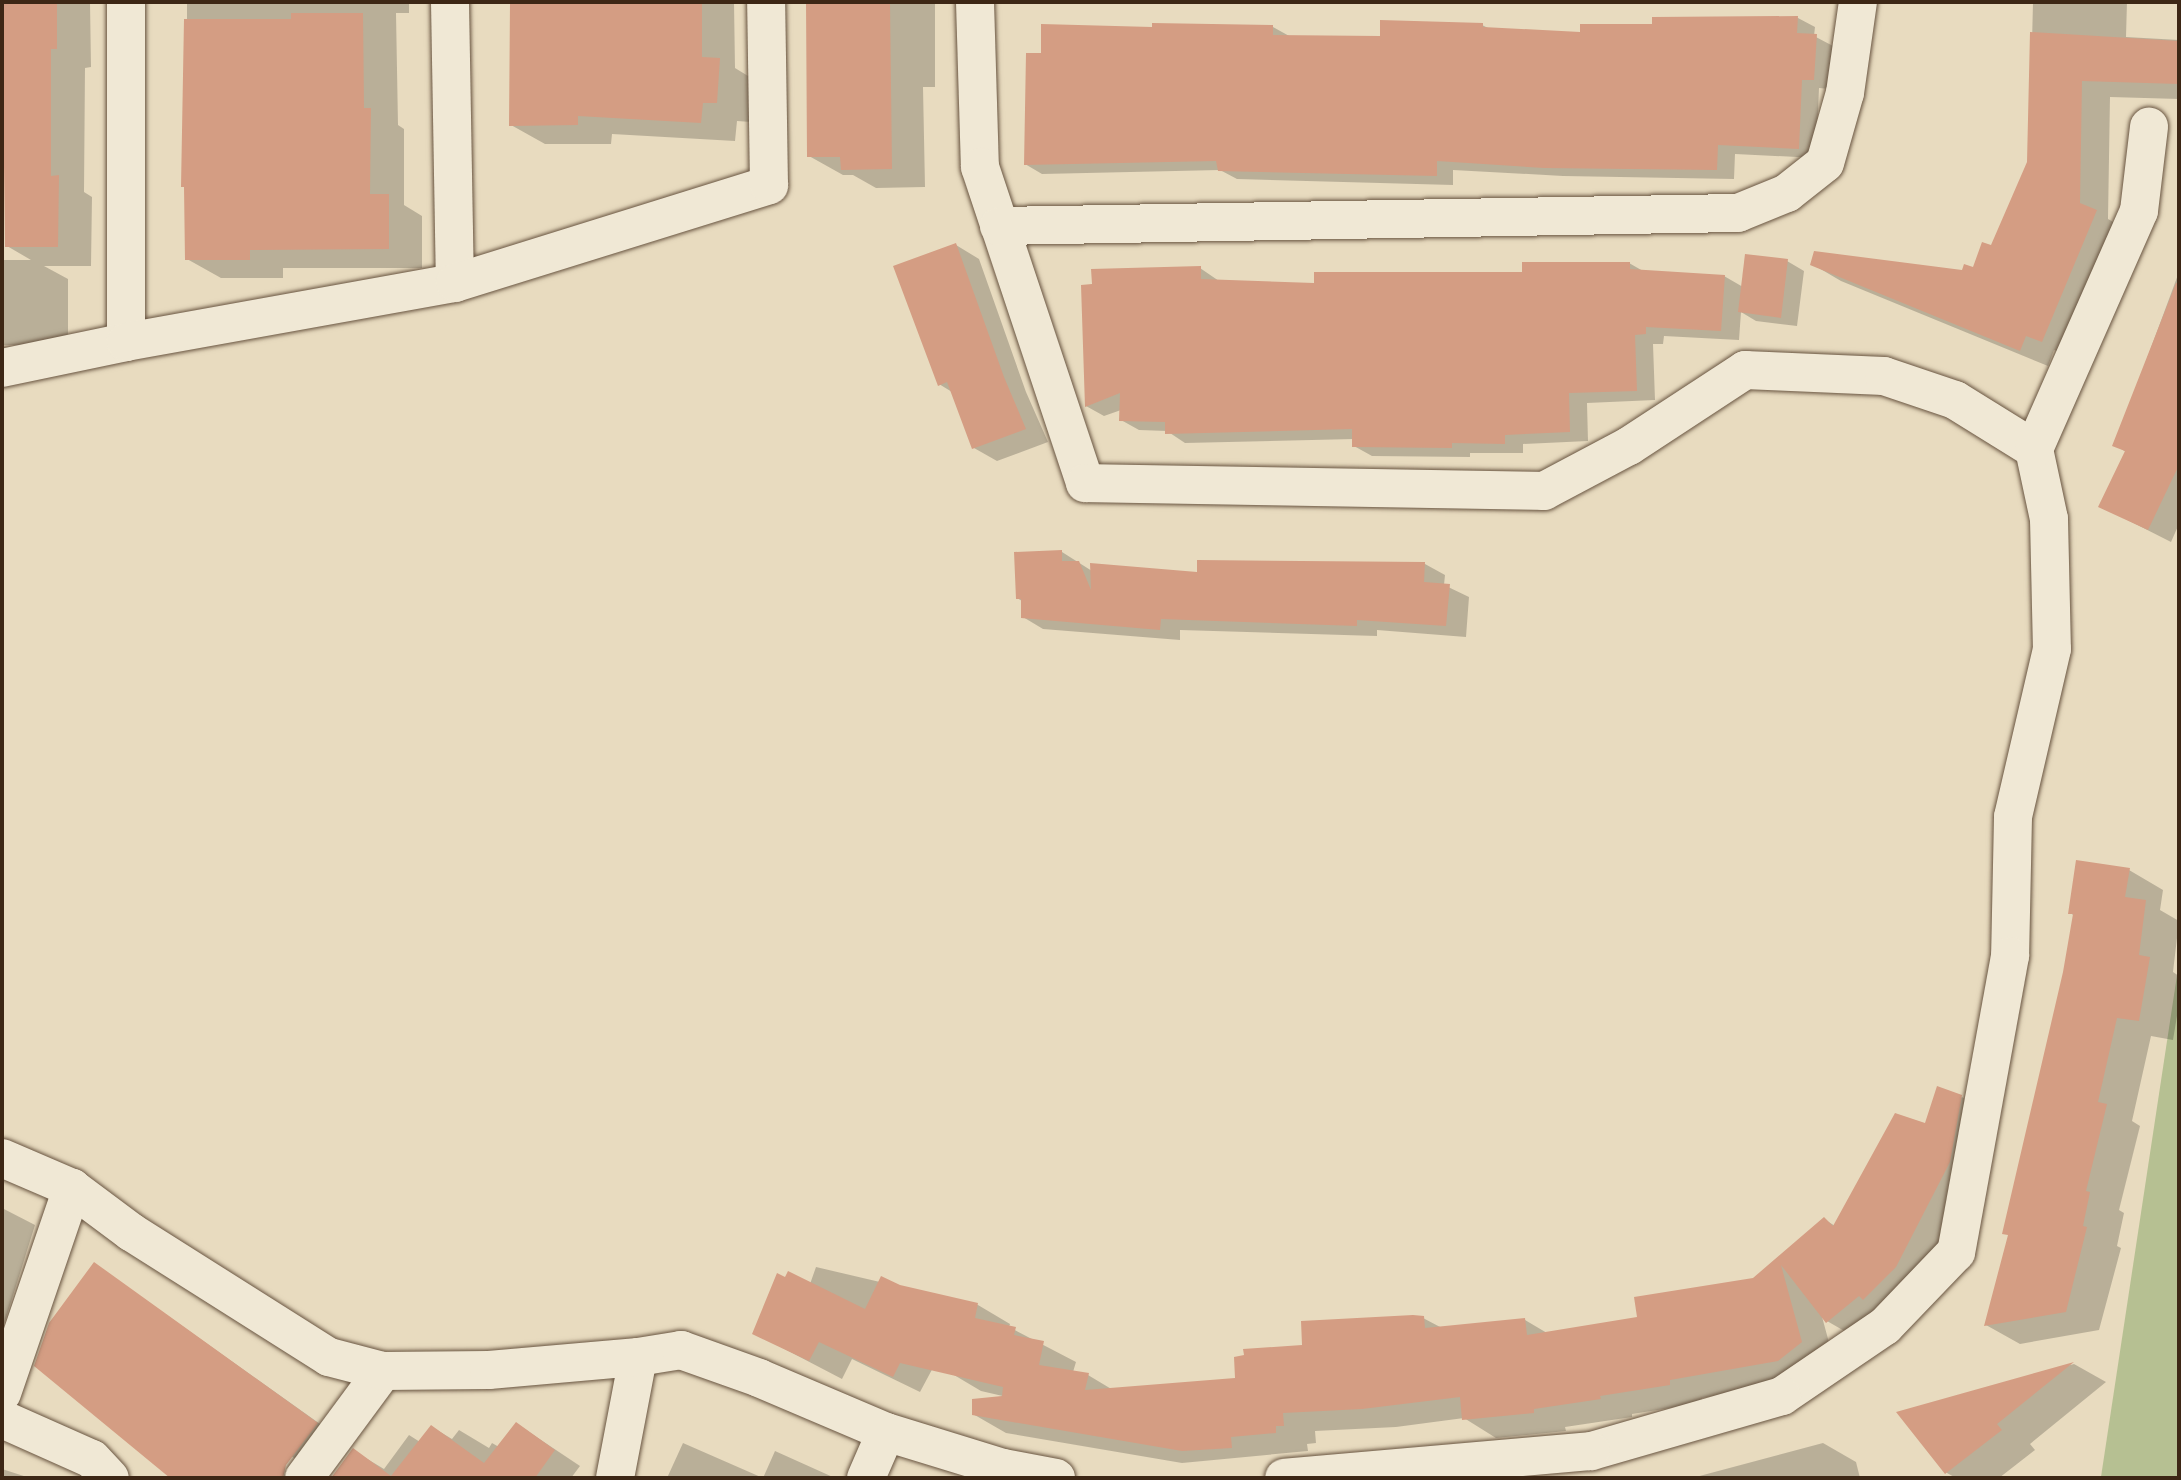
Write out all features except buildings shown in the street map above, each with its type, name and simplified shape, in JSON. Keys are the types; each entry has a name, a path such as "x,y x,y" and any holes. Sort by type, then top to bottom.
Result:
{"street":[{"path":"126,2 126,342"},
{"path":"450,2 455,283"},
{"path":"2,368 126,342 455,283 769,185 766,2"},
{"path":"975,2 980,167 1085,483 1544,491 1629,446 1745,370 1884,376 1955,400 2034,449"},
{"path":"999,226 1738,213 1787,193 1825,163 1845,93 1858,2"},
{"path":"1284,1478 1413,1472 1591,1451 1782,1396 1885,1326 1956,1252 2010,956 2013,817 2052,649 2049,519 2034,449 2139,211 2149,127"},
{"path":"2,1158 72,1188 131,1232 329,1357 383,1371 489,1370 638,1357 681,1350 759,1378 886,1432 1003,1468 1056,1478"},
{"path":"2,1394 72,1188"},
{"path":"615,1478 638,1357"},
{"path":"304,1478 383,1371"},
{"path":"2,1419 92,1459 110,1478"},
{"path":"866,1478 886,1432"}],"green space":[{"path":"2179,962 2179,1478 2101,1478 2101,1477"}]}
